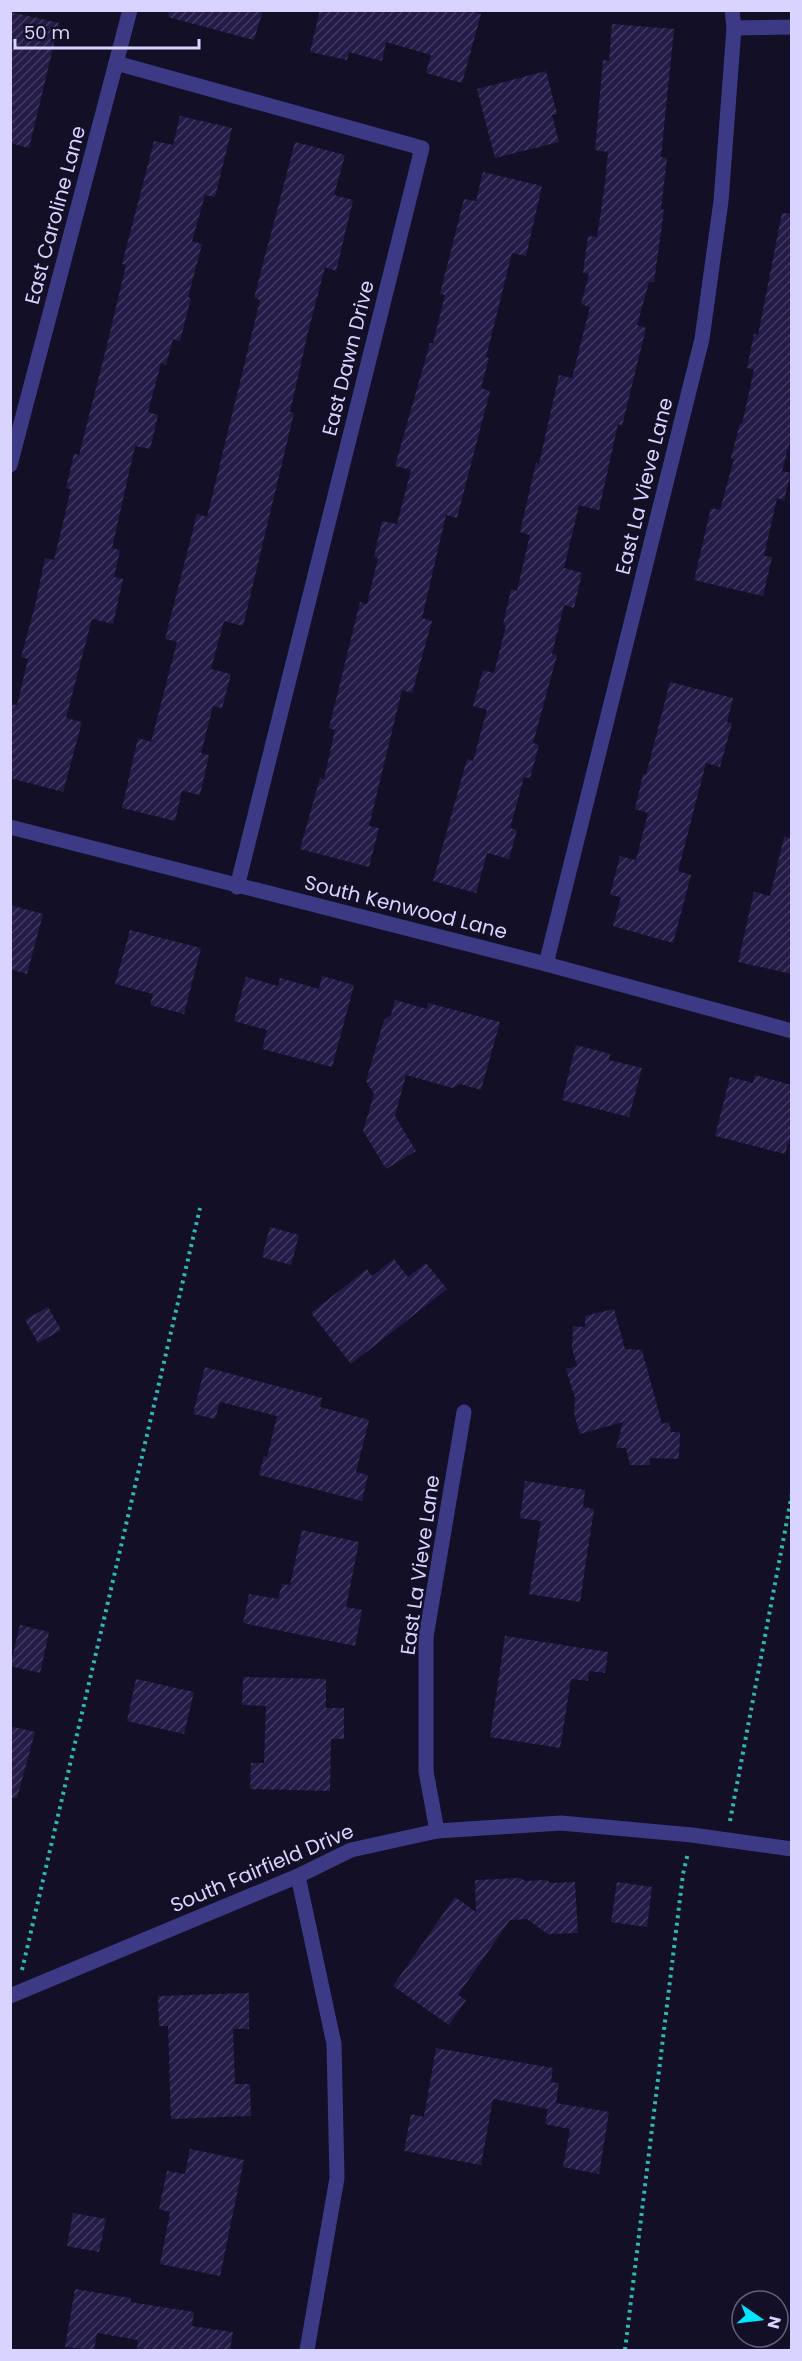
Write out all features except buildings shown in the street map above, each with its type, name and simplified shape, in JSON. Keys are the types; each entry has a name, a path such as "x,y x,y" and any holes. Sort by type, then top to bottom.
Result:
{"street":[{"name":"East Caroline Lane","path":"10,465 130,10"},
{"name":"East La Vieve Lane","path":"546,964 702,339 721,201 734,28 732,10"},
{"path":"734,28 792,27"},
{"name":"East Dawn Drive","path":"117,63 422,148 237,887"},
{"name":"South Kenwood Lane","path":"10,827 237,887 546,964 792,1031"},
{"name":"East La Vieve Lane","path":"437,1832 426,1772 426,1637 464,1412"},
{"name":"South Fairfield Drive","path":"14,1994 298,1876 351,1850 437,1832 561,1823 692,1835 792,1849"},
{"path":"298,1876 334,2044 337,2178 307,2350"}],"path":[{"path":"14,1994 200,1208"},
{"path":"727,1839 792,1494"},
{"path":"625,2350 682,1874 692,1835"}]}
